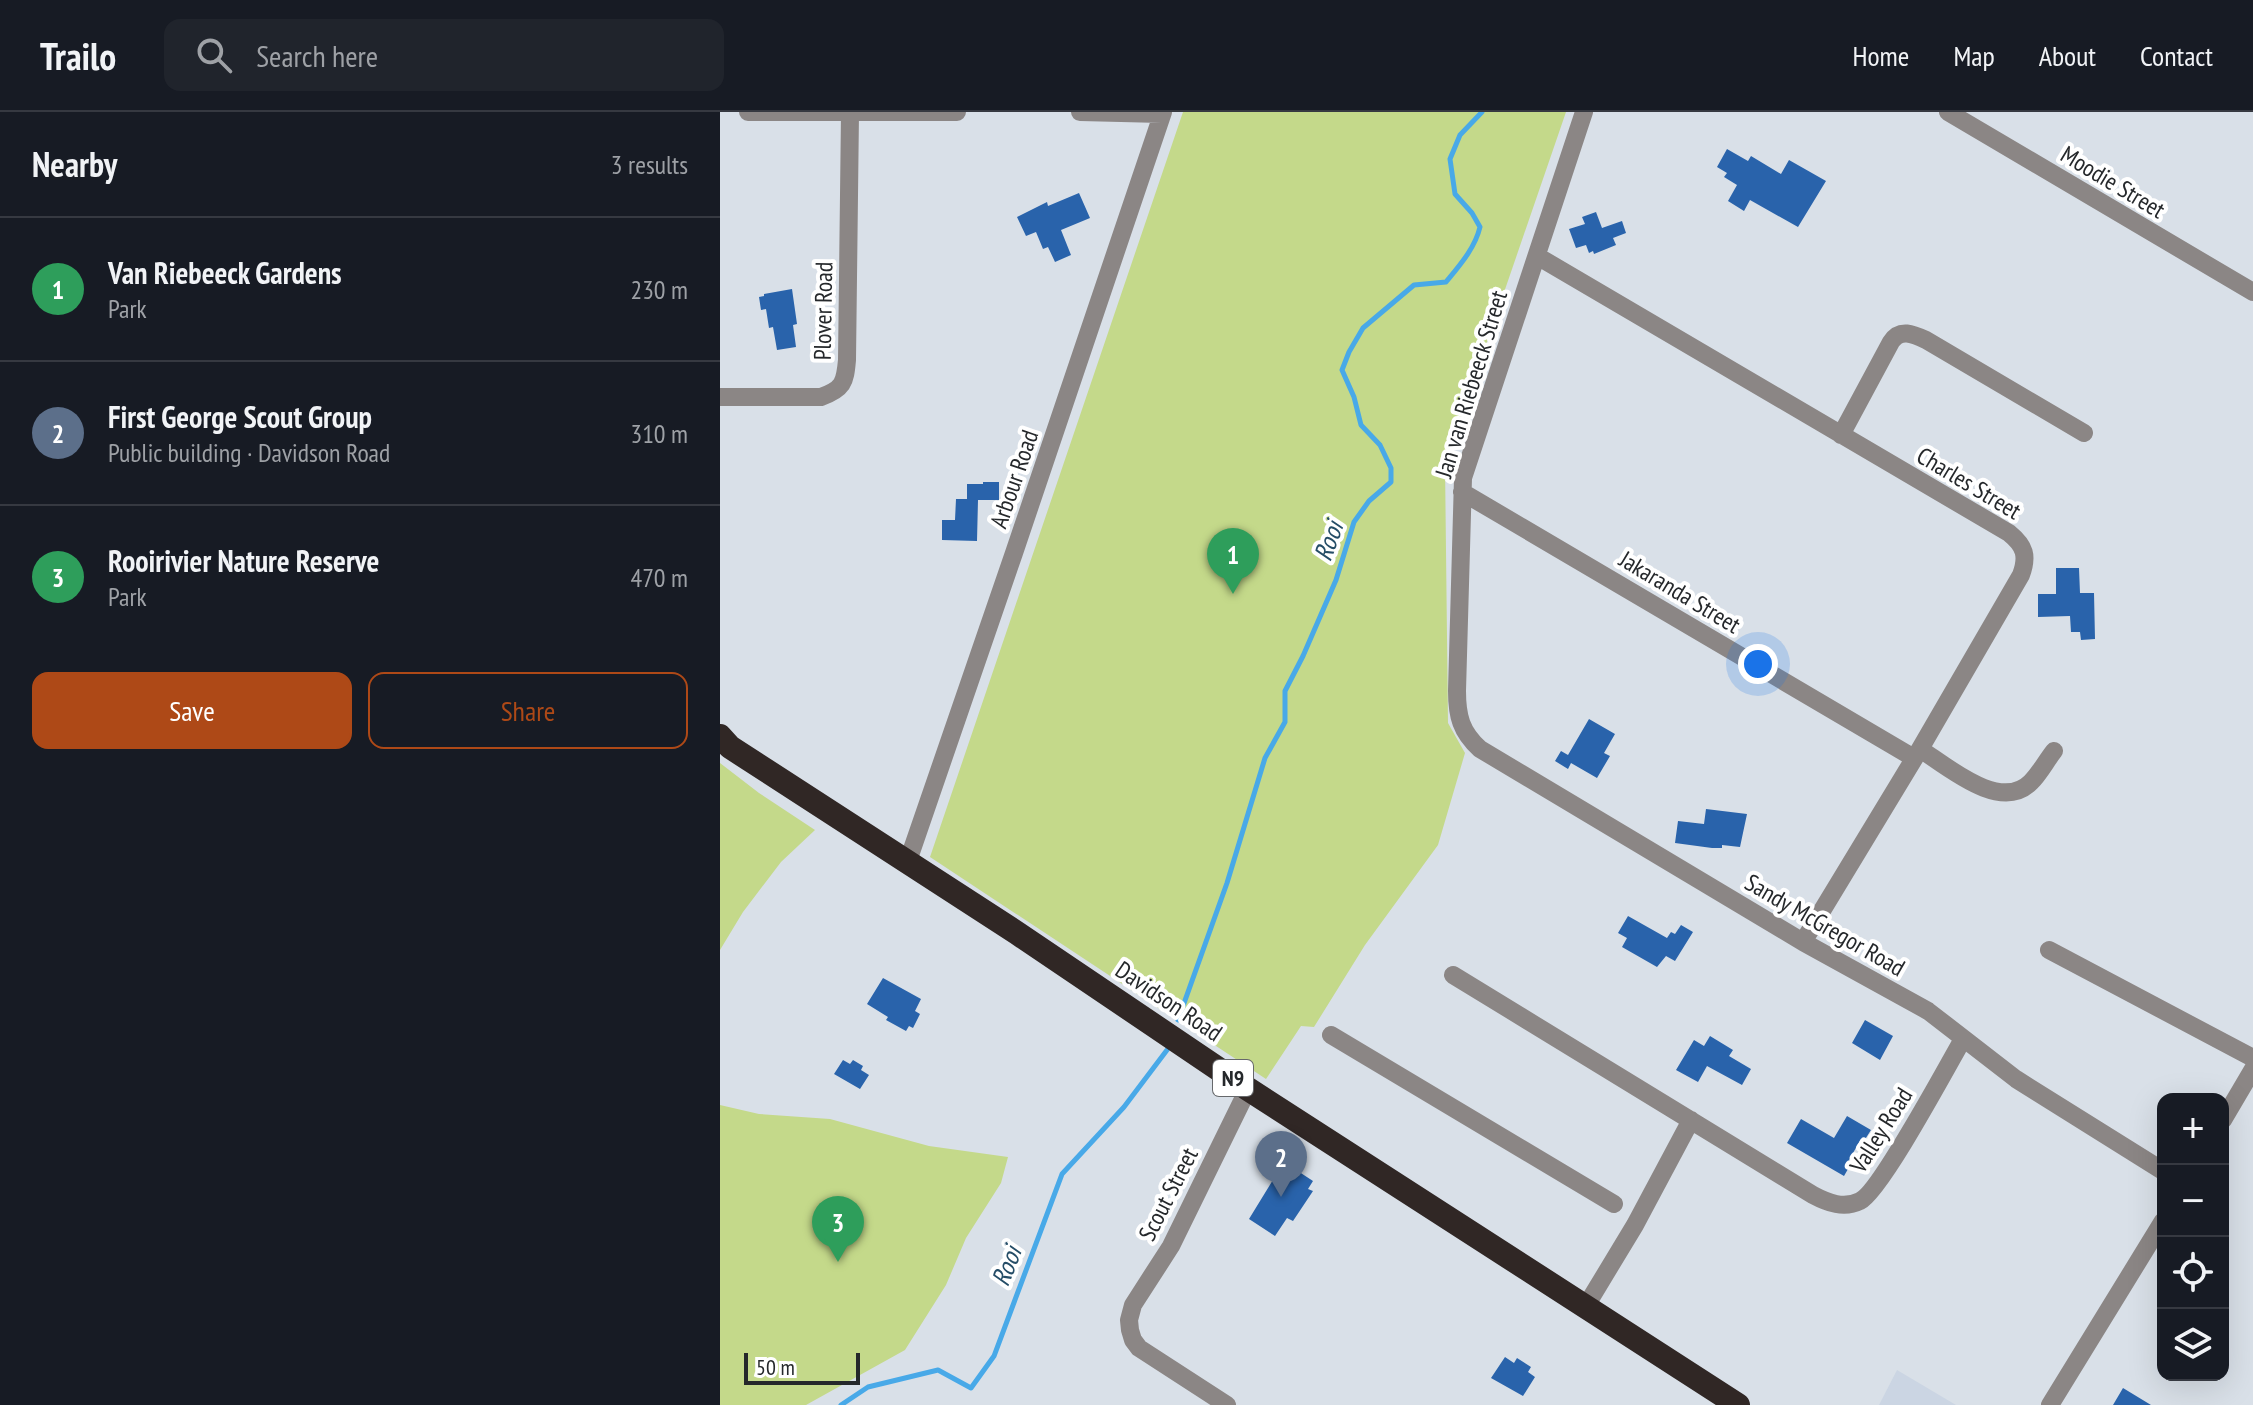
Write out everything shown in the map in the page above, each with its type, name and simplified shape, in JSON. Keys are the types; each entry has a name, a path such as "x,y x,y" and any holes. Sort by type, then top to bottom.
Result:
{"highway":[{"name":"Davidson Road","path":"723,743 908,861 1248,1089 1738,1405"}],"street":[{"path":"748,112 957,112"},
{"path":"1080,112 1162,113"},
{"name":"Jan van Riebeeck Street","path":"1462,727 1457,691 1462,492 1467,463 1584,112"},
{"name":"Moodie Street","path":"1948,112 2253,292"},
{"name":"Plover Road","path":"720,397 821,397 832,393 844,381 847,360 850,113"},
{"name":"Arbour Road","path":"908,861 1162,113"},
{"name":"Charles Street","path":"1537,256 2009,533 2018,540 2026,556 2021,575 1803,942"},
{"path":"1841,435 1894,338 1904,333 1926,340 2084,433"},
{"name":"Jakaranda Street","path":"1462,492 1917,754 1986,789 2013,793 2031,781 2054,751"},
{"name":"Sandy McGregor Road","path":"1462,727 1480,749 1803,942 1928,1011 2016,1079 2157,1167"},
{"path":"2049,950 2253,1058"},
{"name":"Valley Road","path":"1453,975 1813,1195 1839,1205 1858,1202 1866,1197 1896,1155 1963,1039"},
{"path":"1331,1035 1614,1204"},
{"path":"2229,1110 2253,1069"},
{"name":"Scout Street","path":"1227,1405 1139,1348 1133,1340 1129,1320 1133,1305 1171,1246 1248,1089"},
{"path":"1586,1306 1635,1225 1691,1120"},
{"path":"2050,1405 2157,1231"}],"shaded area":[{"path":"1897,1370 1956,1405 1879,1405"}],"green space":[{"path":"1183,112 1566,112 1445,464 1448,723 1465,753 1438,845 1365,945 1314,1027 1301,1026 1266,1079 930,857"},
{"path":"720,763 815,830 781,862 743,912 720,950"},
{"path":"720,1105 759,1114 830,1119 929,1146 1008,1157 1001,1183 966,1238 946,1285 905,1350 806,1405 720,1405"}],"building":[{"path":"1727,149 1748,161 1751,156 1781,174 1789,160 1826,181 1798,227 1750,200 1744,211 1728,201 1737,185 1724,177 1727,173 1717,167"},
{"path":"1079,193 1090,218 1061,230 1071,255 1055,262 1048,247 1043,249 1036,232 1026,236 1017,217 1047,202 1048,206"},
{"path":"1596,212 1602,228 1622,221 1626,233 1613,238 1616,245 1594,254 1593,251 1589,253 1586,245 1576,248 1569,229 1585,224 1582,217"},
{"path":"792,289 797,324 793,325 796,347 777,350 773,327 769,328 766,309 761,310 759,297"},
{"path":"999,482 999,500 978,500 977,541 942,540 942,520 955,520 956,499 967,499 967,484"},
{"path":"2056,568 2079,568 2080,593 2094,593 2095,639 2081,640 2080,632 2071,632 2070,616 2038,617 2038,594 2056,594"},
{"path":"1589,719 1615,734 1604,753 1610,756 1597,778 1571,763 1568,769 1555,761 1561,751 1568,755"},
{"path":"1706,809 1747,814 1740,847 1722,845 1722,848 1712,848 1675,843 1678,821 1704,824"},
{"path":"1628,916 1667,938 1671,932 1675,934 1681,925 1693,932 1675,961 1666,956 1657,967 1622,947 1627,938 1618,933"},
{"path":"883,978 921,999 915,1011 920,1014 913,1028 909,1026 906,1031 867,1004"},
{"path":"1865,1020 1893,1036 1880,1060 1852,1043"},
{"path":"1710,1036 1733,1050 1729,1056 1751,1069 1742,1085 1707,1066 1698,1082 1676,1070 1694,1040 1704,1046"},
{"path":"843,1060 850,1064 853,1060 863,1066 861,1070 869,1075 860,1089 834,1074"},
{"path":"1847,1116 1871,1130 1864,1141 1861,1139 1844,1176 1787,1143 1801,1119 1834,1138"},
{"path":"1284,1162 1313,1181 1308,1189 1313,1191 1293,1221 1287,1218 1275,1236 1249,1219"},
{"path":"1505,1357 1514,1363 1517,1358 1531,1367 1528,1372 1535,1377 1523,1396 1491,1378"},
{"path":"2123,1388 2151,1405 2113,1405"}],"waterway":[{"name":"Rooi","path":"1178,1020 1227,883 1265,758 1285,722 1285,691 1336,580 1354,522 1369,501 1391,482 1391,468 1380,445 1361,425 1354,397 1342,370 1363,328 1414,285 1446,282 1471,249 1480,227 1455,194 1450,159 1460,135 1482,112"},
{"name":"Rooi","path":"841,1405 868,1387 938,1370 971,1388 994,1356 1062,1174 1124,1107 1167,1050"}],"place":[{"name":"Van Riebeeck Gardens","path":"1233,594"},
{"name":"First George Scout Group","path":"1281,1197"},
{"name":"Rooirivier Nature Reserve","path":"838,1262"}]}
